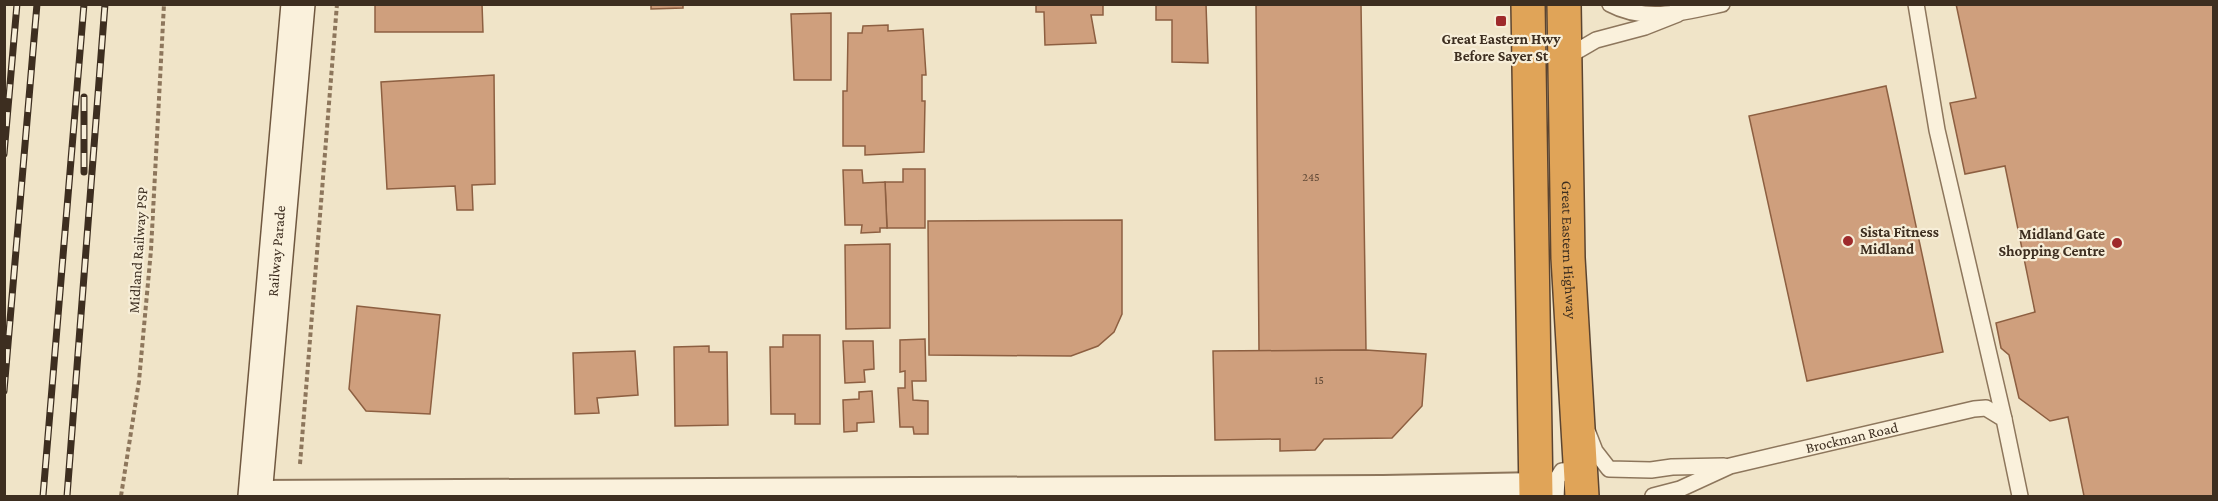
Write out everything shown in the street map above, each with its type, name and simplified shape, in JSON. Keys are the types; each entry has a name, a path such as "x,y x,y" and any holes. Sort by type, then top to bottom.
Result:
{"highway":[{"path":"1528,4 1543,493"},
{"name":"Great Eastern Highway","path":"1564,4 1568,258 1575,400 1590,478"}],"street":[{"name":"Railway Parade","path":"255,496 298,4"},
{"path":"255,496 1338,490 1543,493"}],"lane":[{"path":"1610,4 1635,15 1678,14"},
{"path":"1565,58 1596,40 1645,27 1678,14 1722,4"},
{"path":"1916,4 1937,129 2020,496"},
{"name":"Brockman Road","path":"1653,496 1680,489 1730,466 1974,409 1986,408 2004,419"},
{"name":"Brockman Road","path":"1590,478 1672,467 1730,466"},
{"path":"1543,493 1562,471 1590,478"}],"path":[{"name":"Midland Railway PSP","path":"121,496 139,381 151,250 164,4"},
{"path":"298,495 337,4"}],"building":[{"path":"375,4 482,4 483,32 375,32"},
{"path":"651,4 683,4 683,8 651,9"},
{"path":"1036,4 1103,4 1103,15 1091,15 1096,43 1045,45 1044,12 1036,12"},
{"path":"1156,4 1206,4 1208,63 1172,62 1172,20 1156,20"},
{"path":"1256,4 1361,4 1366,350 1259,351"},
{"name":"Midland Gate Shopping Centre","path":"1956,4 2214,4 2214,496 2084,496 2068,417 2050,421 2019,398 2009,355 2001,348 1996,323 2035,312 2005,166 1965,174 1950,103 1976,98"},
{"path":"831,13 831,80 794,80 791,14"},
{"path":"888,25 888,31 923,29 926,75 922,75 922,101 925,101 924,152 865,155 865,146 843,146 843,91 847,91 848,33 862,33 863,26"},
{"path":"494,75 495,184 472,185 473,210 457,210 455,186 387,189 381,82"},
{"name":"Sista Fitness Midland","path":"1886,86 1943,352 1807,381 1749,116"},
{"path":"903,169 925,169 925,228 887,228 885,182 903,182"},
{"path":"843,170 862,170 863,183 885,182 887,228 880,228 880,232 861,233 862,225 845,225"},
{"path":"1122,220 1122,314 1114,332 1098,346 1071,356 929,355 928,221"},
{"path":"890,244 890,328 846,329 845,245"},
{"path":"357,306 440,315 430,414 366,411 349,389"},
{"path":"783,335 820,335 820,424 795,424 795,414 771,414 770,347 783,347"},
{"path":"925,339 926,381 912,381 913,400 928,401 928,434 914,434 913,427 900,427 898,388 905,388 905,371 900,372 900,340"},
{"path":"843,341 873,341 874,369 864,370 865,382 845,383"},
{"path":"709,346 709,352 727,352 728,425 675,426 674,347"},
{"path":"1366,350 1426,354 1422,406 1392,438 1324,439 1315,450 1280,451 1280,439 1215,440 1213,351"},
{"path":"635,351 638,395 597,398 599,413 575,414 573,353"},
{"path":"872,391 874,422 857,423 857,431 844,432 843,400 859,399 859,392"}],"railway":[{"path":"4,154 17,4"},
{"path":"4,391 37,4"},
{"path":"43,496 84,4"},
{"path":"67,496 105,4"},
{"path":"84,97 84,172"}],"place":[{"name":"Great Eastern Hwy Before Sayer St","path":"1501,21"},
{"name":"Sista Fitness Midland","path":"1848,241"},
{"name":"Midland Gate Shopping Centre","path":"2117,243"}]}
